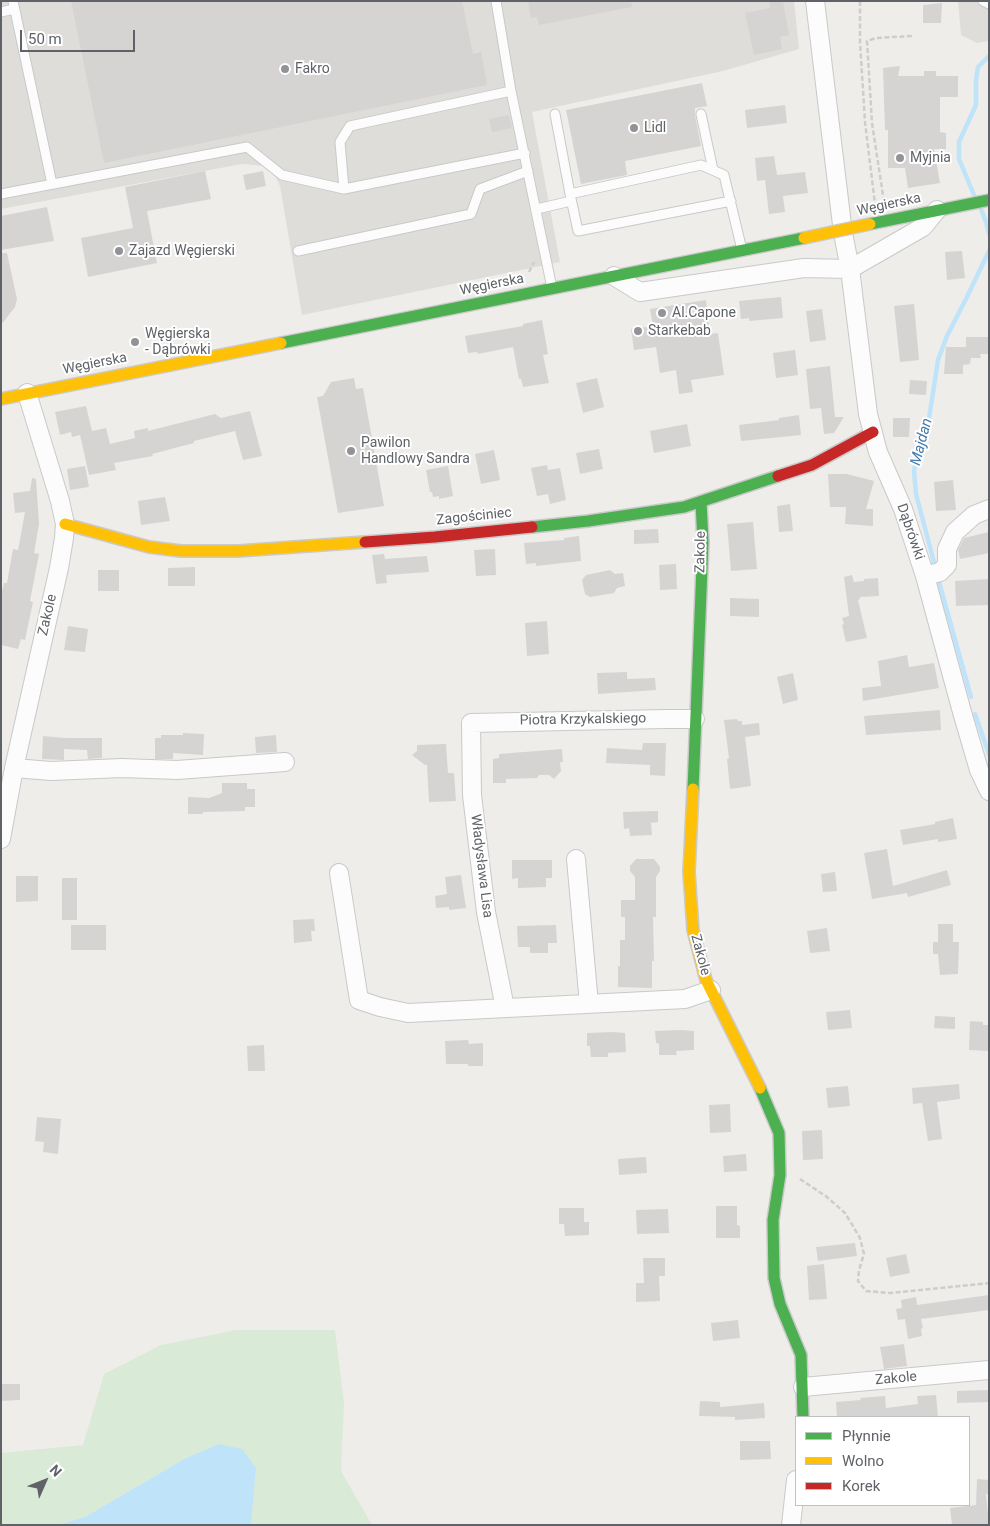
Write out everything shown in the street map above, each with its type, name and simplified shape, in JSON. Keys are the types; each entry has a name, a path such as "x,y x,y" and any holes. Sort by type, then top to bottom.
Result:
{"street":[{"name":"Dąbrówki","path":"815,1 868,414 878,452 932,574 962,712 980,770 989,791"},
{"name":"Węgierska","path":"1,398 989,200"},
{"path":"614,276 640,292 804,268 850,269 923,227 937,210"},
{"name":"Zakole","path":"1,839 14,768 59,568 65,524 60,501 27,393"},
{"name":"Zagościniec","path":"65,524 149,547 181,551 238,551 435,536 578,522 684,507 701,502 812,465 873,432"},
{"name":"Zakole","path":"701,502 702,542 689,872 693,930 706,980 757,1082 779,1133 780,1175 773,1220 774,1278 780,1304 801,1355 803,1416"},
{"path":"932,574 947,565 947,549 955,532 974,515 989,509"},
{"name":"Piotra Krzykalskiego","path":"471,723 646,719 695,720"},
{"name":"Władysława Lisa","path":"471,723 472,795 486,912 505,1008"},
{"path":"14,768 51,771 122,768 177,770 285,762"},
{"path":"576,859 589,1004"},
{"path":"339,873 359,1000 380,1007 408,1013 686,1000 712,990"},
{"name":"Zakole","path":"803,1387 989,1370"},
{"path":"791,1525 795,1489"}],"lane":[{"path":"496,1 511,91 552,288"},
{"path":"983,1 989,4"},
{"path":"1,12 14,5 52,184"},
{"path":"344,189 340,142 350,126 511,91"},
{"path":"555,114 578,232 731,201"},
{"path":"701,114 713,170"},
{"path":"1,194 248,148 282,175 344,189 525,153"},
{"path":"537,209 571,198 700,165 724,175 742,251"},
{"path":"298,251 471,214 480,189 528,171"}],"path":[{"path":"860,1 860,42 865,122 879,223"},
{"path":"879,223 885,208 876,159 867,41 876,38 912,36"},
{"path":"527,276 534,262"},
{"path":"780,1166 827,1197 845,1213 860,1238 864,1254 858,1281 866,1291 890,1293 989,1283"}],"shaded area":[{"path":"1,1 794,1 799,49 723,71 532,112 560,262 302,315 280,186 272,170 265,166 242,164 1,209"},
{"path":"958,1 989,1 989,41 977,43 961,35"}],"green space":[{"path":"236,1330 335,1330 344,1403 341,1471 372,1525 252,1525 218,1444 184,1459 85,1517 57,1525 1,1525 1,1453 83,1445 104,1374 161,1345"}],"water":[{"path":"218,1444 242,1449 256,1468 252,1525 57,1525 85,1517 184,1459"}],"building":[{"name":"Fakro","path":"71,1 462,1 473,54 481,52 487,85 104,163"},
{"path":"528,1 631,1 632,7 539,25 537,17 531,18"},
{"path":"769,1 783,1 789,35 780,37 782,49 754,55 745,13 770,8"},
{"path":"942,3 941,23 923,23 923,5"},
{"path":"900,66 898,76 924,76 924,71 936,71 936,76 958,76 958,97 940,97 940,132 946,133 946,149 934,149 940,183 908,188 905,168 888,168 888,130 885,130 883,68"},
{"name":"Lidl","path":"702,83 707,106 695,108 701,146 625,161 627,175 581,184 566,110"},
{"path":"785,105 787,123 747,128 745,110"},
{"path":"509,115 512,128 492,132 489,119"},
{"path":"774,156 777,175 805,172 808,193 783,196 785,212 769,214 765,180 757,181 755,158"},
{"path":"205,171 211,199 147,211 157,263 88,277 81,238 133,228 125,187"},
{"path":"263,171 266,186 246,190 243,175"},
{"path":"47,207 54,241 1,250 1,216"},
{"path":"962,251 965,278 947,280 945,252"},
{"path":"1,253 7,253 17,299 15,307 1,325"},
{"path":"781,297 783,318 749,321 749,318 741,319 739,301"},
{"path":"706,300 710,334 718,333 724,375 691,380 693,392 679,394 676,370 660,373 656,347 634,350 631,329 653,326 650,309"},
{"path":"914,304 919,360 900,362 894,306"},
{"path":"822,309 826,340 810,342 806,311"},
{"path":"542,320 548,354 543,355 549,383 523,387 521,379 519,379 513,347 478,354 477,352 468,353 465,336 523,326 523,324"},
{"path":"966,337 989,337 989,354 980,354 981,358 971,358 970,364 963,365 963,374 944,374 946,347 966,347"},
{"path":"795,350 798,375 776,378 773,353"},
{"path":"830,366 835,417 844,417 834,433 824,434 821,408 810,409 806,369"},
{"name":"Pawilon Handlowy Sandra","path":"354,378 356,389 363,388 384,506 338,513 317,397 323,396 331,382"},
{"path":"597,378 604,407 583,413 576,383"},
{"path":"910,380 927,381 926,395 909,394"},
{"path":"86,406 92,431 106,428 110,444 135,438 134,431 148,428 148,431 215,414 221,418 250,411 262,456 243,460 235,431 194,441 194,443 152,454 153,456 114,463 116,470 89,475 80,435 72,437 71,432 60,435 55,412"},
{"path":"799,415 801,435 741,441 739,425 779,420 779,418"},
{"path":"893,418 910,418 909,437 893,437"},
{"path":"687,424 691,446 654,453 650,431"},
{"path":"599,449 603,469 580,474 576,453"},
{"path":"494,450 500,480 481,484 475,454"},
{"path":"547,465 548,470 560,468 566,500 550,504 548,494 537,496 531,468"},
{"path":"85,466 89,487 70,490 67,469"},
{"path":"448,466 453,496 439,499 439,496 433,497 432,492 430,492 426,470"},
{"path":"828,474 847,474 874,481 866,509 873,509 873,526 845,524 846,507 830,507"},
{"path":"32,478 36,479 39,524 34,553 39,554 30,601 33,602 25,640 21,639 18,649 1,645 1,596 4,583 7,583 13,549 18,550 25,512 15,513 13,493 30,491"},
{"path":"953,480 956,510 936,511 934,482"},
{"path":"165,497 170,521 141,525 138,501"},
{"path":"790,504 793,531 779,532 777,506"},
{"path":"753,522 757,569 731,571 727,524"},
{"path":"658,529 659,543 634,544 634,530"},
{"path":"989,532 989,553 960,559 958,550 964,538"},
{"path":"579,536 581,561 536,566 536,563 526,564 524,543 564,540 564,538"},
{"path":"495,549 496,575 476,576 474,550"},
{"path":"384,554 385,559 427,556 429,572 386,575 387,583 376,584 372,555"},
{"path":"676,564 677,589 660,590 659,565"},
{"path":"195,567 195,586 168,586 168,568"},
{"path":"98,570 119,570 119,591 98,591"},
{"path":"610,570 615,574 623,573 625,586 617,588 614,593 590,597 585,594 582,580 586,575"},
{"path":"852,575 854,582 878,578 879,596 860,597 858,600 867,638 846,642 842,618 849,616 844,577"},
{"path":"989,579 989,605 956,606 955,581"},
{"path":"730,598 759,599 759,617 730,616"},
{"path":"547,621 549,654 527,656 525,623"},
{"path":"68,626 88,629 85,652 64,650"},
{"path":"907,655 909,667 934,663 939,688 863,701 862,688 881,686 878,661"},
{"path":"627,672 627,679 655,678 656,690 598,694 597,673"},
{"path":"793,673 798,700 783,704 777,677"},
{"path":"940,710 941,730 866,735 864,716"},
{"path":"737,719 742,721 742,725 759,723 760,735 745,737 751,786 730,789 727,759 729,758 724,720"},
{"path":"183,733 204,734 203,755 173,753 173,759 155,759 155,738 161,738 161,735 183,735"},
{"path":"276,735 277,752 256,753 255,737"},
{"path":"43,736 102,738 102,758 88,759 87,750 64,749 64,760 42,759"},
{"path":"643,743 666,743 665,776 650,775 650,765 606,763 607,748 642,750"},
{"path":"446,744 448,773 454,773 456,801 429,802 427,765 412,755 417,751 417,745"},
{"path":"562,749 563,762 560,762 561,771 554,779 549,775 539,775 537,778 506,779 506,783 493,783 493,759 499,758 499,754"},
{"path":"222,783 247,783 247,789 255,789 255,807 245,807 245,811 188,814 188,797 209,798 222,793"},
{"path":"658,811 658,822 651,823 652,835 630,836 629,828 624,829 623,812"},
{"path":"953,818 957,839 938,842 938,839 903,845 900,830 935,824 935,822"},
{"path":"887,849 893,886 947,870 951,885 908,897 907,893 872,899 864,853"},
{"path":"636,859 654,859 660,867 656,877 656,917 653,917 654,961 652,961 652,988 618,987 620,940 625,940 625,917 621,917 621,900 635,900 635,877 630,871 630,866"},
{"path":"512,860 552,860 552,878 546,878 546,887 518,888 518,878 512,879"},
{"path":"835,872 837,891 823,892 821,874"},
{"path":"461,875 466,908 449,910 449,907 436,908 435,896 447,894 445,877"},
{"path":"16,876 38,876 38,901 16,902"},
{"path":"62,878 77,878 77,920 62,920"},
{"path":"314,919 315,931 311,931 312,941 294,943 293,920"},
{"path":"938,924 953,924 953,942 959,942 958,974 940,975 938,954 933,954 933,942 938,942"},
{"path":"71,925 106,925 106,950 71,950"},
{"path":"556,925 557,943 548,943 548,953 530,953 530,947 518,947 517,926"},
{"path":"827,928 830,951 810,953 807,931"},
{"path":"850,1010 852,1028 828,1030 826,1012"},
{"path":"935,1016 955,1017 955,1029 934,1028"},
{"path":"970,1021 983,1022 983,1025 989,1025 989,1051 969,1050"},
{"path":"655,1031 694,1031 694,1050 676,1051 677,1055 659,1055 659,1044 656,1043"},
{"path":"587,1033 625,1033 626,1052 608,1053 608,1057 591,1057 590,1046 587,1046"},
{"path":"468,1040 469,1044 483,1043 483,1066 446,1064 445,1041"},
{"path":"264,1045 265,1071 248,1071 247,1046"},
{"path":"959,1084 960,1099 937,1102 942,1139 928,1141 922,1103 913,1104 912,1088"},
{"path":"848,1086 850,1106 828,1108 826,1088"},
{"path":"730,1104 731,1132 710,1133 709,1105"},
{"path":"37,1117 61,1119 58,1154 43,1152 44,1142 35,1141"},
{"path":"822,1130 823,1159 803,1160 802,1131"},
{"path":"746,1154 747,1171 724,1172 723,1156"},
{"path":"646,1157 647,1173 619,1175 618,1159"},
{"path":"716,1206 737,1206 737,1225 740,1226 740,1238 716,1238"},
{"path":"559,1208 584,1208 584,1222 589,1222 589,1235 565,1236 564,1224 559,1224"},
{"path":"668,1209 669,1233 637,1234 636,1210"},
{"path":"855,1243 857,1256 818,1261 816,1247"},
{"path":"906,1254 910,1273 890,1277 886,1258"},
{"path":"643,1258 665,1258 665,1276 659,1276 660,1301 636,1302 636,1283 644,1283"},
{"path":"824,1264 827,1299 809,1300 807,1266"},
{"path":"989,1295 989,1310 921,1319 922,1336 908,1339 905,1319 898,1320 896,1309 902,1308 901,1300 916,1297 917,1305"},
{"path":"738,1320 740,1338 713,1341 711,1323"},
{"path":"904,1344 907,1366 884,1369 880,1347"},
{"path":"1,1384 20,1384 20,1400 1,1401"},
{"path":"989,1390 989,1402 957,1403 957,1391"},
{"path":"936,1395 938,1416 837,1416 836,1402 885,1396 886,1408 918,1404 917,1396"},
{"path":"700,1401 720,1402 720,1407 764,1403 765,1418 735,1420 735,1417 699,1416"},
{"path":"740,1441 770,1441 771,1459 740,1460"},
{"path":"977,1479 989,1480 989,1494 986,1494 989,1525 952,1525 950,1508 976,1505"}],"waterway":[{"name":"Majdan","path":"974,195 959,159 959,142 976,105 978,67 989,56"},
{"name":"Majdan","path":"981,209 989,234"},
{"name":"Majdan","path":"936,570 916,494 914,471 918,452 928,425 938,360 947,336 989,251"},
{"name":"Majdan","path":"938,578 971,697"},
{"name":"Majdan","path":"975,714 989,754"}],"traffic: fast":[{"path":"870,224 989,200"},
{"path":"281,343 804,238"},
{"path":"532,527 684,507 778,476"},
{"path":"693,789 703,542 701,502"},
{"path":"760,1088 779,1133 780,1175 773,1220 774,1278 780,1304 801,1355 803,1416"}],"traffic: slow":[{"path":"804,238 870,224"},
{"path":"1,399 281,343"},
{"path":"65,524 149,547 181,551 238,551 365,542"},
{"path":"693,789 689,872 693,930 706,980 760,1088"}],"traffic: jam":[{"path":"778,476 812,465 873,432"},
{"path":"365,542 532,527"}],"place":[{"name":"Fakro","path":"285,69"},
{"name":"Lidl","path":"634,128"},
{"name":"Myjnia","path":"900,158"},
{"name":"Zajazd Węgierski","path":"119,251"},
{"name":"Al.Capone","path":"662,313"},
{"name":"Starkebab","path":"638,331"},
{"name":"Węgierska - Dąbrówki","path":"135,342"},
{"name":"Pawilon Handlowy Sandra","path":"351,451"}]}
